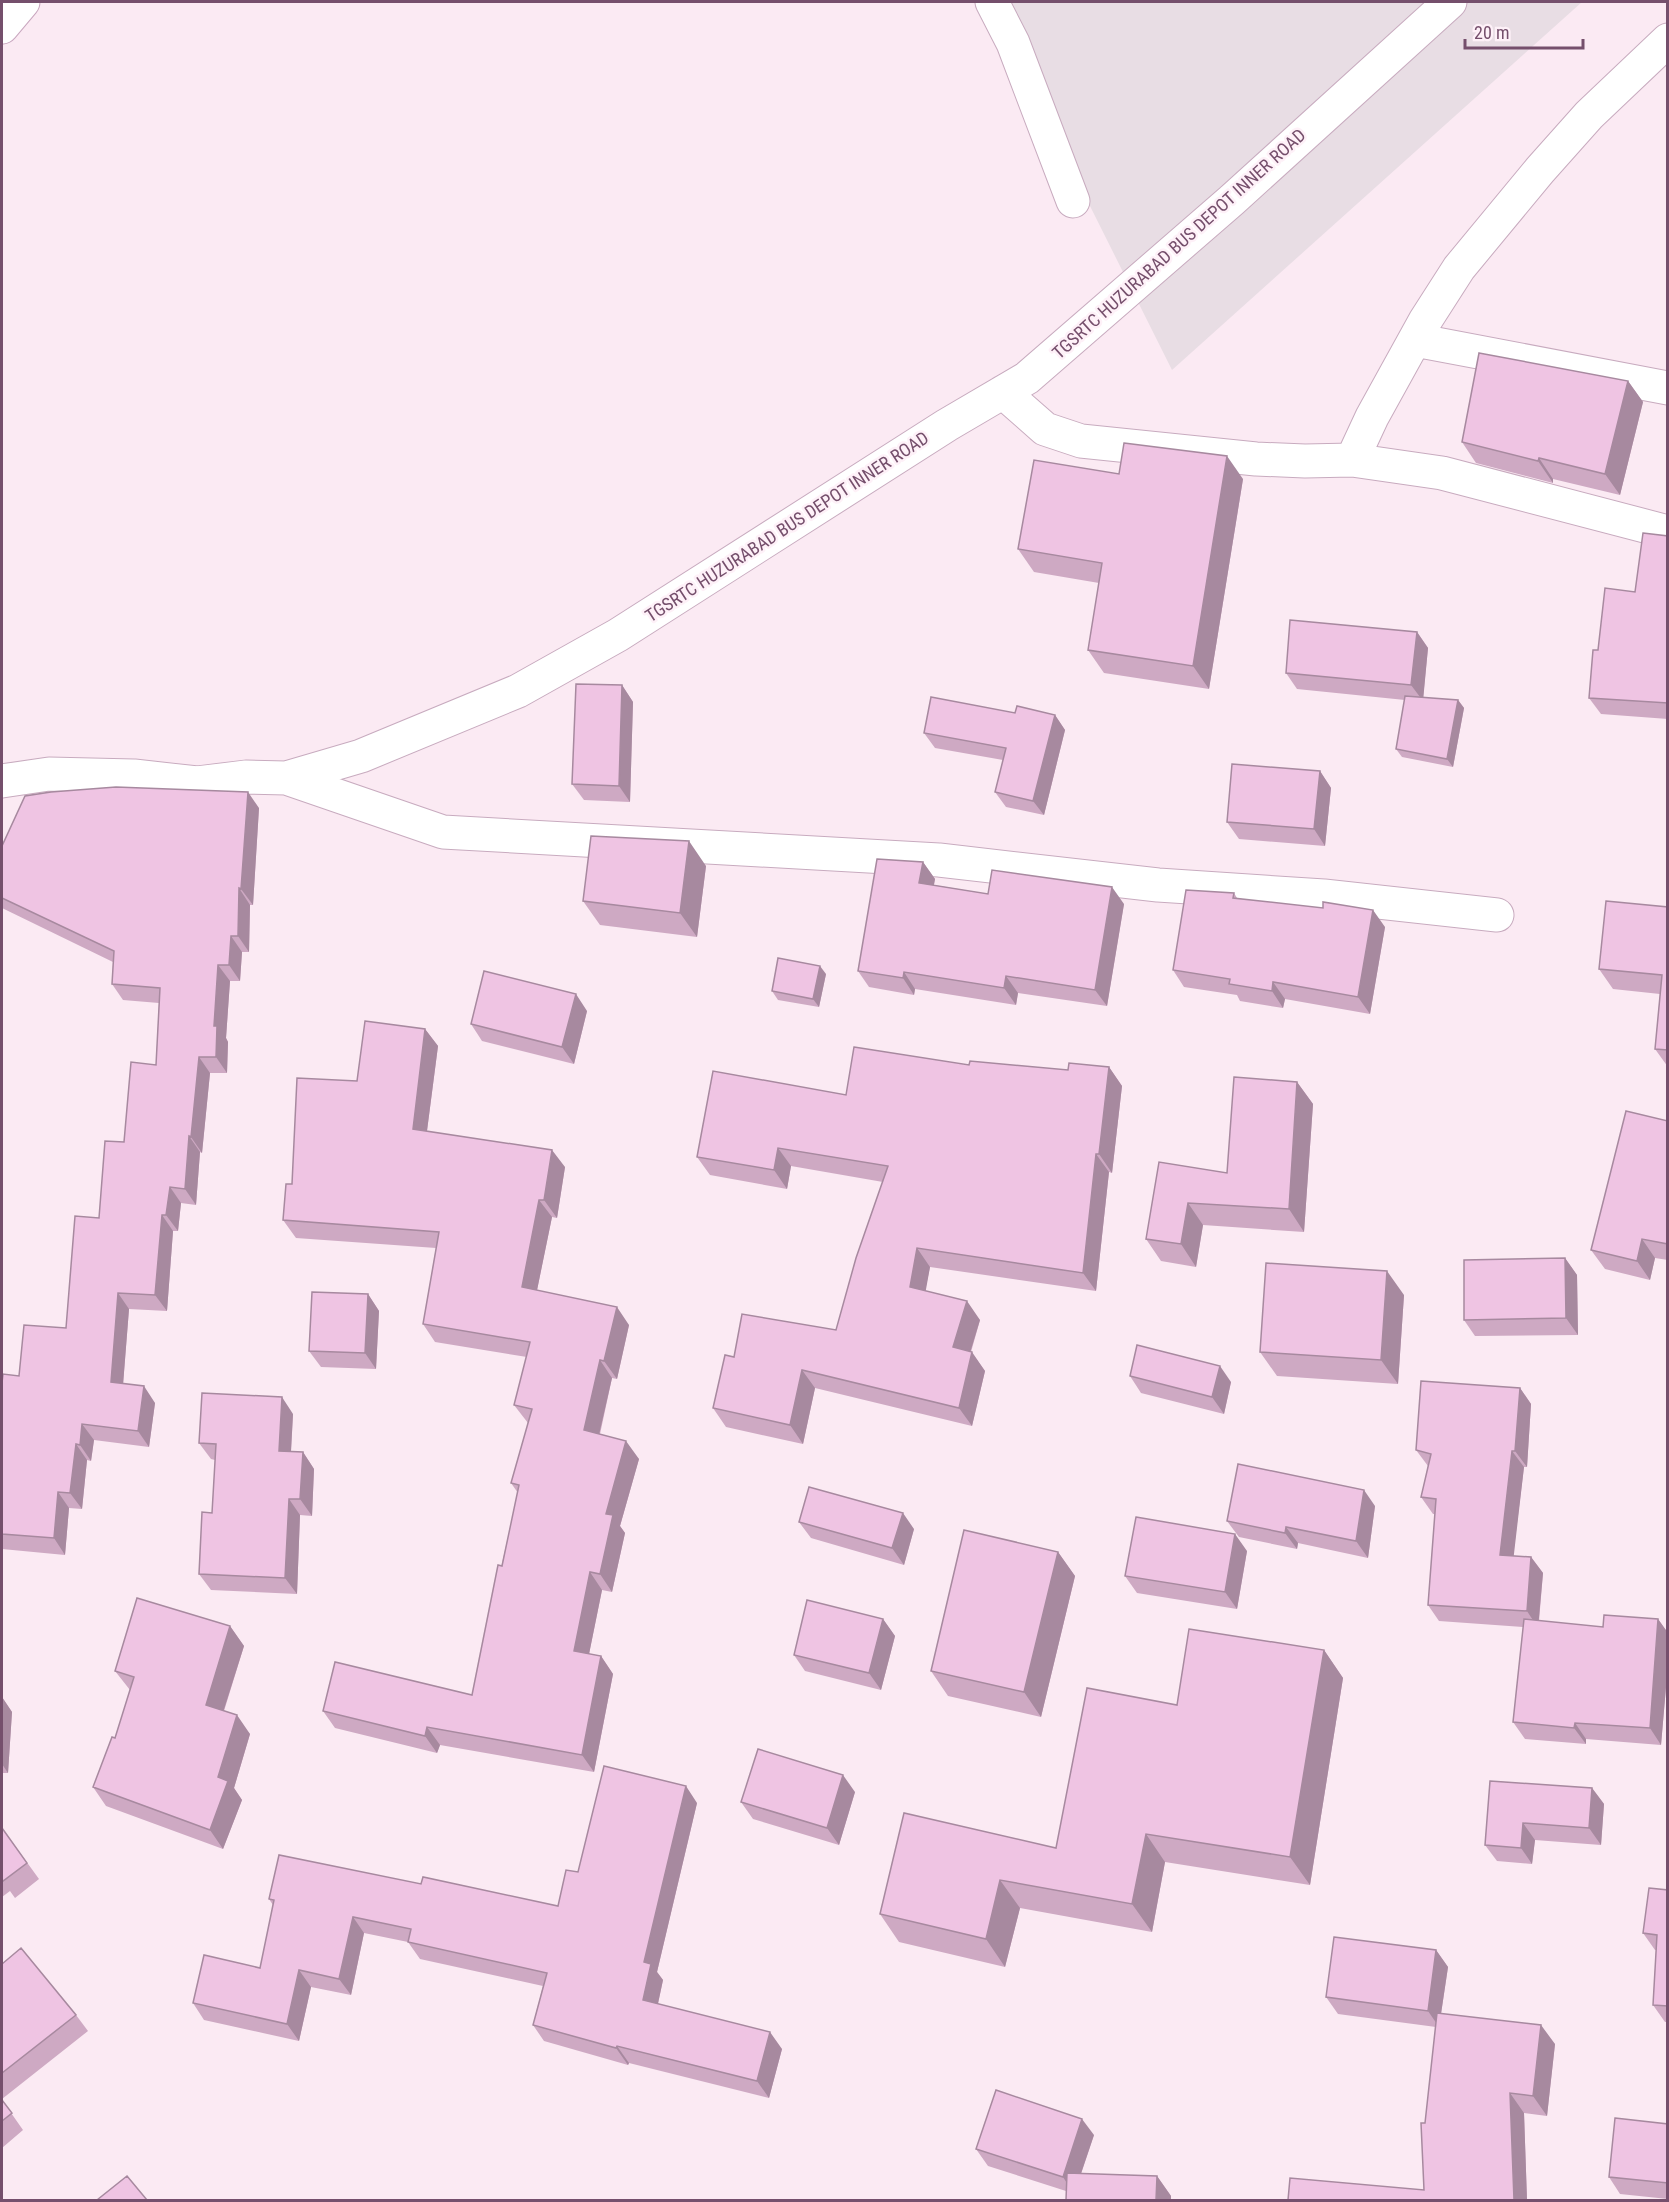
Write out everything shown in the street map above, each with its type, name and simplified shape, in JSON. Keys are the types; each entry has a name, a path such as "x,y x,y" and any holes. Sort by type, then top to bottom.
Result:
{"street":[{"path":"2,27 24,2"},
{"path":"992,2 1013,43 1073,201"},
{"name":"TGSRTC HUZURABAD BUS DEPOT INNER ROAD","path":"2,781 49,774 134,776 197,783 246,777 286,778 361,756 528,685 618,635 947,425 1027,378 1116,302 1450,2"},
{"path":"1353,460 1372,417 1459,268 1589,115 1668,40"},
{"path":"1415,340 1668,388"},
{"path":"1003,392 1045,429 1081,441 1256,459 1353,460 1442,473 1668,532"},
{"path":"286,778 443,832 939,860 1158,885 1324,896 1497,915"}],"shaded area":[{"path":"988,2 1582,2 1172,370"}],"building":[{"path":"1479,353 1628,381 1605,474 1539,458 1538,461 1462,442"},
{"path":"1124,443 1227,456 1193,666 1088,650 1102,563 1018,549 1034,460 1119,474"},
{"path":"1643,533 1668,536 1668,703 1589,698 1593,650 1598,650 1605,588 1635,592"},
{"path":"1290,620 1417,632 1411,685 1286,673"},
{"path":"576,684 622,685 619,786 572,784"},
{"path":"1405,696 1458,700 1447,759 1396,749"},
{"path":"931,697 1015,713 1017,706 1055,715 1033,801 995,792 1006,748 924,733"},
{"path":"1232,764 1320,771 1314,829 1227,822"},
{"path":"116,787 248,792 241,889 239,888 238,936 231,936 229,965 218,965 214,1026 217,1026 216,1057 199,1057 185,1189 170,1187 166,1215 162,1215 155,1295 118,1293 111,1382 144,1386 138,1431 82,1424 80,1445 76,1444 70,1493 58,1492 54,1538 2,1534 3,1374 19,1376 24,1325 66,1328 75,1216 99,1218 105,1141 124,1142 131,1062 156,1065 160,988 112,984 114,951 2,898 2,846 25,796"},
{"path":"591,836 689,841 680,913 583,901"},
{"path":"877,859 923,862 919,883 988,894 992,870 1112,887 1095,990 1006,976 1004,988 904,972 903,978 858,971"},
{"path":"1186,890 1234,893 1233,898 1323,908 1323,902 1373,910 1358,997 1273,982 1272,991 1229,984 1230,979 1173,970"},
{"path":"1606,901 1668,907 1668,1050 1655,1049 1662,975 1599,969"},
{"path":"778,958 820,966 813,999 772,991"},
{"path":"484,971 576,994 562,1047 471,1024"},
{"path":"365,1021 425,1029 413,1129 552,1150 544,1200 539,1200 522,1287 617,1307 604,1361 600,1360 584,1430 626,1441 606,1514 613,1515 600,1574 590,1572 574,1651 601,1656 582,1755 427,1727 425,1736 323,1711 335,1662 472,1695 498,1565 502,1566 519,1485 511,1483 532,1409 514,1405 530,1342 423,1324 439,1232 283,1220 286,1184 292,1184 297,1078 357,1081"},
{"path":"854,1047 969,1065 970,1061 1068,1070 1069,1063 1109,1067 1099,1154 1096,1154 1083,1273 917,1248 910,1287 967,1301 953,1347 972,1352 959,1408 802,1370 790,1425 713,1408 725,1355 734,1357 742,1314 836,1330 856,1258 888,1166 778,1148 774,1170 697,1157 713,1071 846,1095"},
{"path":"1234,1077 1297,1082 1289,1209 1188,1203 1181,1244 1146,1239 1159,1162 1227,1173"},
{"path":"1626,1111 1668,1121 1668,1244 1642,1239 1637,1261 1591,1250"},
{"path":"1565,1258 1566,1318 1464,1320 1464,1260"},
{"path":"1266,1263 1387,1271 1381,1360 1260,1352"},
{"path":"312,1292 368,1294 365,1353 309,1351"},
{"path":"1137,1345 1220,1366 1212,1397 1130,1376"},
{"path":"1421,1381 1520,1388 1515,1451 1512,1451 1500,1555 1531,1557 1527,1611 1428,1605 1436,1499 1421,1497 1431,1454 1416,1450"},
{"path":"202,1393 282,1397 279,1451 303,1452 300,1499 289,1499 285,1578 199,1574 202,1512 212,1513 216,1444 199,1443"},
{"path":"1238,1464 1364,1490 1356,1541 1286,1527 1285,1533 1227,1521"},
{"path":"809,1487 903,1513 892,1548 799,1522"},
{"path":"1136,1517 1235,1534 1225,1592 1125,1576"},
{"path":"964,1530 1058,1552 1024,1692 931,1671"},
{"path":"137,1598 230,1626 206,1705 237,1715 218,1777 228,1781 210,1830 93,1787 112,1737 115,1738 134,1677 115,1671"},
{"path":"807,1600 883,1619 869,1673 794,1655"},
{"path":"1604,1615 1658,1619 1650,1728 1575,1723 1574,1728 1513,1722 1524,1619 1603,1627"},
{"path":"1189,1629 1324,1650 1290,1857 1146,1834 1132,1904 1000,1880 986,1939 880,1914 904,1813 1056,1848 1087,1688 1177,1705"},
{"path":"758,1749 843,1775 827,1828 741,1802"},
{"path":"604,1766 686,1786 644,1962 651,1964 643,2000 770,2032 757,2081 617,2046 616,2048 533,2025 547,1973 408,1942 411,1929 353,1917 339,1979 299,1970 287,2024 193,2003 204,1955 260,1968 274,1900 269,1899 279,1855 421,1884 423,1877 558,1906 566,1870 578,1872"},
{"path":"1490,1781 1592,1788 1589,1828 1523,1823 1521,1848 1485,1845"},
{"path":"2,1828 27,1863 3,1881 2,1879"},
{"path":"1649,1888 1668,1890 1668,2006 1653,2005 1657,1935 1643,1933"},
{"path":"1334,1937 1436,1950 1428,2011 1326,1997"},
{"path":"21,1948 76,2015 2,2073 2,1964"},
{"path":"1437,2013 1541,2025 1533,2096 1510,2093 1514,2200 1288,2200 1290,2178 1424,2190 1421,2123 1425,2123"},
{"path":"996,2090 1082,2119 1063,2177 976,2149"},
{"path":"2,2100 12,2113 2,2121"},
{"path":"1615,2118 1668,2124 1668,2183 1609,2177"},
{"path":"1067,2173 1157,2176 1156,2200 1066,2200"},
{"path":"127,2176 147,2200 97,2200"}]}
